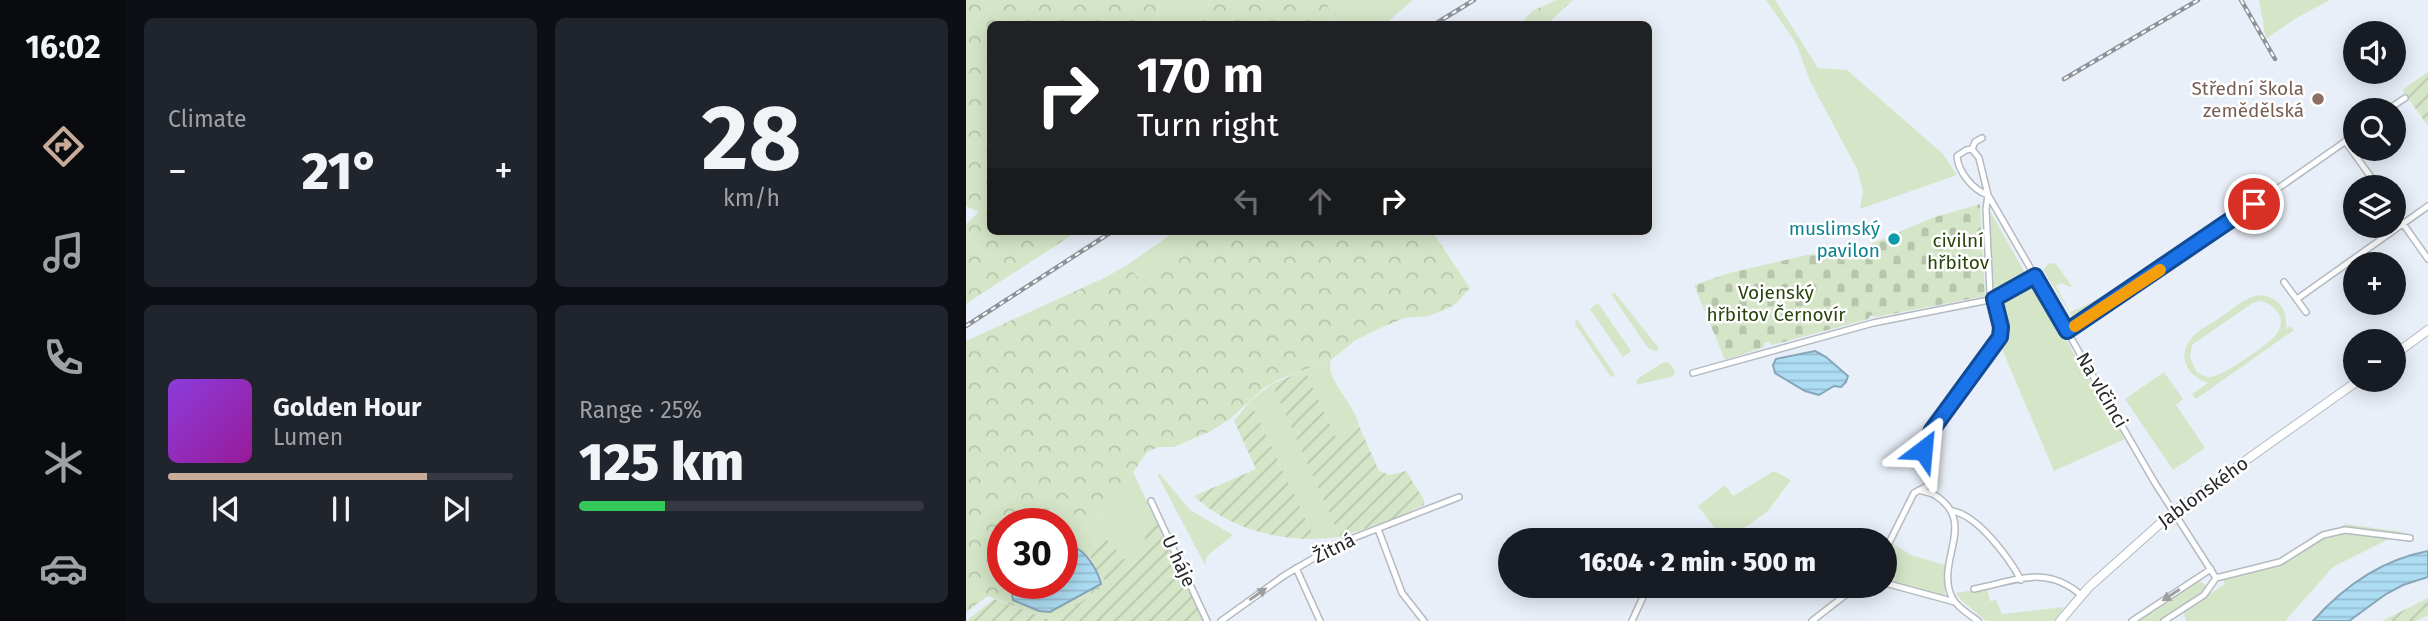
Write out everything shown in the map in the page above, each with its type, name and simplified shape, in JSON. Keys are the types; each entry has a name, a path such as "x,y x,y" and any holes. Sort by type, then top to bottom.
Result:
{"street":[{"path":"1972,149 1975,142 1982,138"},
{"path":"2067,331 2181,256 2343,142"},
{"name":"Na vlčinci","path":"1987,195 1979,192 1958,163 1957,156 1966,150 1972,149 1979,158 1987,195 2173,512 2216,578"},
{"path":"1933,494 1923,459 1926,441 2000,337 2001,327 1990,293 1987,195"},
{"path":"2406,222 2428,206"},
{"path":"2406,228 2428,259"},
{"path":"2297,299 2383,238"},
{"path":"1693,373 1873,323 1994,299 2035,276"},
{"path":"2284,282 2306,312"},
{"path":"2406,346 2428,330"},
{"name":"Jablonského","path":"2060,621 2081,595 2173,512 2343,391"},
{"path":"1896,528 1912,497 1931,484"},
{"path":"1919,490 1933,494 1952,512 1955,529 1949,587 1955,602"},
{"name":"Žitná","path":"1221,621 1297,568 1338,544 1459,497"},
{"name":"U háje","path":"1151,502 1207,621"},
{"path":"1952,512 1961,513 1984,530 2021,580"},
{"path":"1378,529 1402,593 1423,621"},
{"path":"2164,621 2204,595 2216,578 2280,562 2323,536 2345,530 2410,538"},
{"path":"1297,568 1320,621"},
{"path":"2132,621 2211,569"},
{"path":"1974,589 2049,576 2081,595"},
{"path":"1897,586 1955,602 1978,621"},
{"path":"1632,621 1643,598"},
{"path":"1812,621 1842,598"}],"green space":[{"path":"966,0 1158,0 1157,21 987,21 987,235 1072,235 966,304 966,224 979,212 966,206"},
{"path":"1158,0 1212,0 1201,17 1202,21 1157,21"},
{"path":"1212,0 1325,0 1335,21 1202,21 1201,17"},
{"path":"1325,0 1413,0 1388,21 1335,21"},
{"path":"1556,0 1573,0 1550,21 1523,21 1532,11"},
{"path":"1766,0 1775,0 1818,68 1847,70 1943,154 1957,175 1860,209 1863,192 1858,171 1810,81 1796,43"},
{"path":"2259,0 2330,0 2296,18 2266,39"},
{"path":"2428,72 2428,126 2402,90"},
{"name":"Vojenský hřbitov Černovír","path":"1980,204 1985,296 1876,317 1871,315 1868,319 1772,345 1765,343 1764,347 1725,360 1694,285 1729,273 1807,255 1859,248 1865,250 1866,246 1932,218"},
{"path":"1990,211 2025,273 2021,281 2001,292 1994,290"},
{"path":"1170,235 1187,235 1168,250 1146,287 1127,265"},
{"path":"1187,235 1435,235 1470,288 1457,303 1447,309 1429,316 1404,318 1356,340 1331,360 1278,380 1264,388 1230,419 1211,431 1174,447 1159,447 1147,452 1133,472 1114,489 1105,511 1078,535 1078,508 987,508 987,597 966,612 966,341 1127,265 1146,287 1168,250"},
{"path":"2049,263 2056,264 2072,286 2061,283 2056,286 2070,312 2114,291 2078,316 2072,316 2043,270"},
{"path":"2033,285 2125,439 2054,471 2001,347 2007,335 2000,306"},
{"path":"1615,293 1658,347 1657,352 1648,348 1611,294"},
{"path":"2260,295 2272,298 2281,306 2286,329 2290,326 2294,330 2196,399 2192,394 2208,383 2191,372 2187,366 2184,354 2190,340 2200,330 2239,304","holes":["2259,301 2271,305 2281,319 2275,336 2244,360 2217,375 2207,377 2196,371 2190,357 2192,345 2251,304"]},
{"path":"1598,303 1631,351 1623,357 1590,309"},
{"path":"1576,318 1615,377 1610,376 1575,324"},
{"path":"1331,360 1332,376 1353,410 1359,426 1335,437 1305,370"},
{"path":"1664,362 1672,366 1675,374 1636,385 1637,379"},
{"path":"1305,370 1335,436 1359,426 1379,471 1390,475 1406,471 1424,500 1424,505 1397,518 1340,537 1272,384"},
{"path":"2164,372 2183,399 2176,405 2205,448 2173,470 2125,399"},
{"path":"1272,384 1340,537 1315,539 1250,401"},
{"path":"1250,401 1315,539 1282,537 1250,529 1220,516 1194,496 1256,469 1234,421"},
{"path":"1774,471 1791,480 1767,512 1744,528 1714,528 1698,506 1725,485 1733,496"},
{"path":"1133,472 1154,517 1146,522 1145,539 1132,567 1106,540 1089,549 1078,542 1078,535 1105,511 1114,489"},
{"path":"1157,474 1160,474 1190,510 1233,535 1207,556 1205,565"},
{"path":"1154,517 1204,621 1054,621 1108,583 1095,568 1089,549 1106,539 1132,567 1145,539 1146,522"},
{"path":"2345,524 2403,532 2333,567 2285,621 2186,621 2183,612 2225,584 2223,579 2282,561"},
{"path":"1078,542 1089,549 1094,567 1089,558 1078,556"},
{"path":"1897,546 1911,555 1945,565 1945,597 1897,584"},
{"path":"1096,571 1108,583 1054,621 996,599 1022,599 1039,611 1078,599 1100,584 1101,579"},
{"path":"2199,581 2205,584 2206,588 2196,599 2160,621 2136,621"},
{"path":"1987,588 1990,601 1996,600 2002,614 2064,607 2054,621 1986,621 1956,593"},
{"path":"2428,598 2428,615 2416,621 2382,621"},
{"path":"994,599 1054,621 966,621"}],"water":[{"path":"1815,351 1848,376 1841,387 1834,386 1819,395 1805,391 1775,373 1773,365 1776,359"},
{"path":"1078,549 1086,555 1101,584 1078,597"},
{"path":"2428,551 2428,577 2386,594 2349,621 2313,621 2337,597 2365,576 2395,561"},
{"path":"1074,599 1050,612 1039,611 1013,600"}],"railway":[{"path":"1440,21 1474,0"},
{"path":"2064,79 2198,0"},
{"path":"2241,0 2275,59"},
{"path":"966,326 1107,235"}],"slow traffic":[{"path":"2075,326 2160,270"}],"place":[{"name":"Střední škola zemědělská","path":"2318,99"},
{"name":"muslimský pavilon","path":"1894,239"}],"route":[{"path":"1923,450 1932,430 2000,337 2001,327 1994,299 2035,276 2067,331 2254,204"}],"park label":[{"name":"civilní hřbitov","path":"1958,251"}]}
